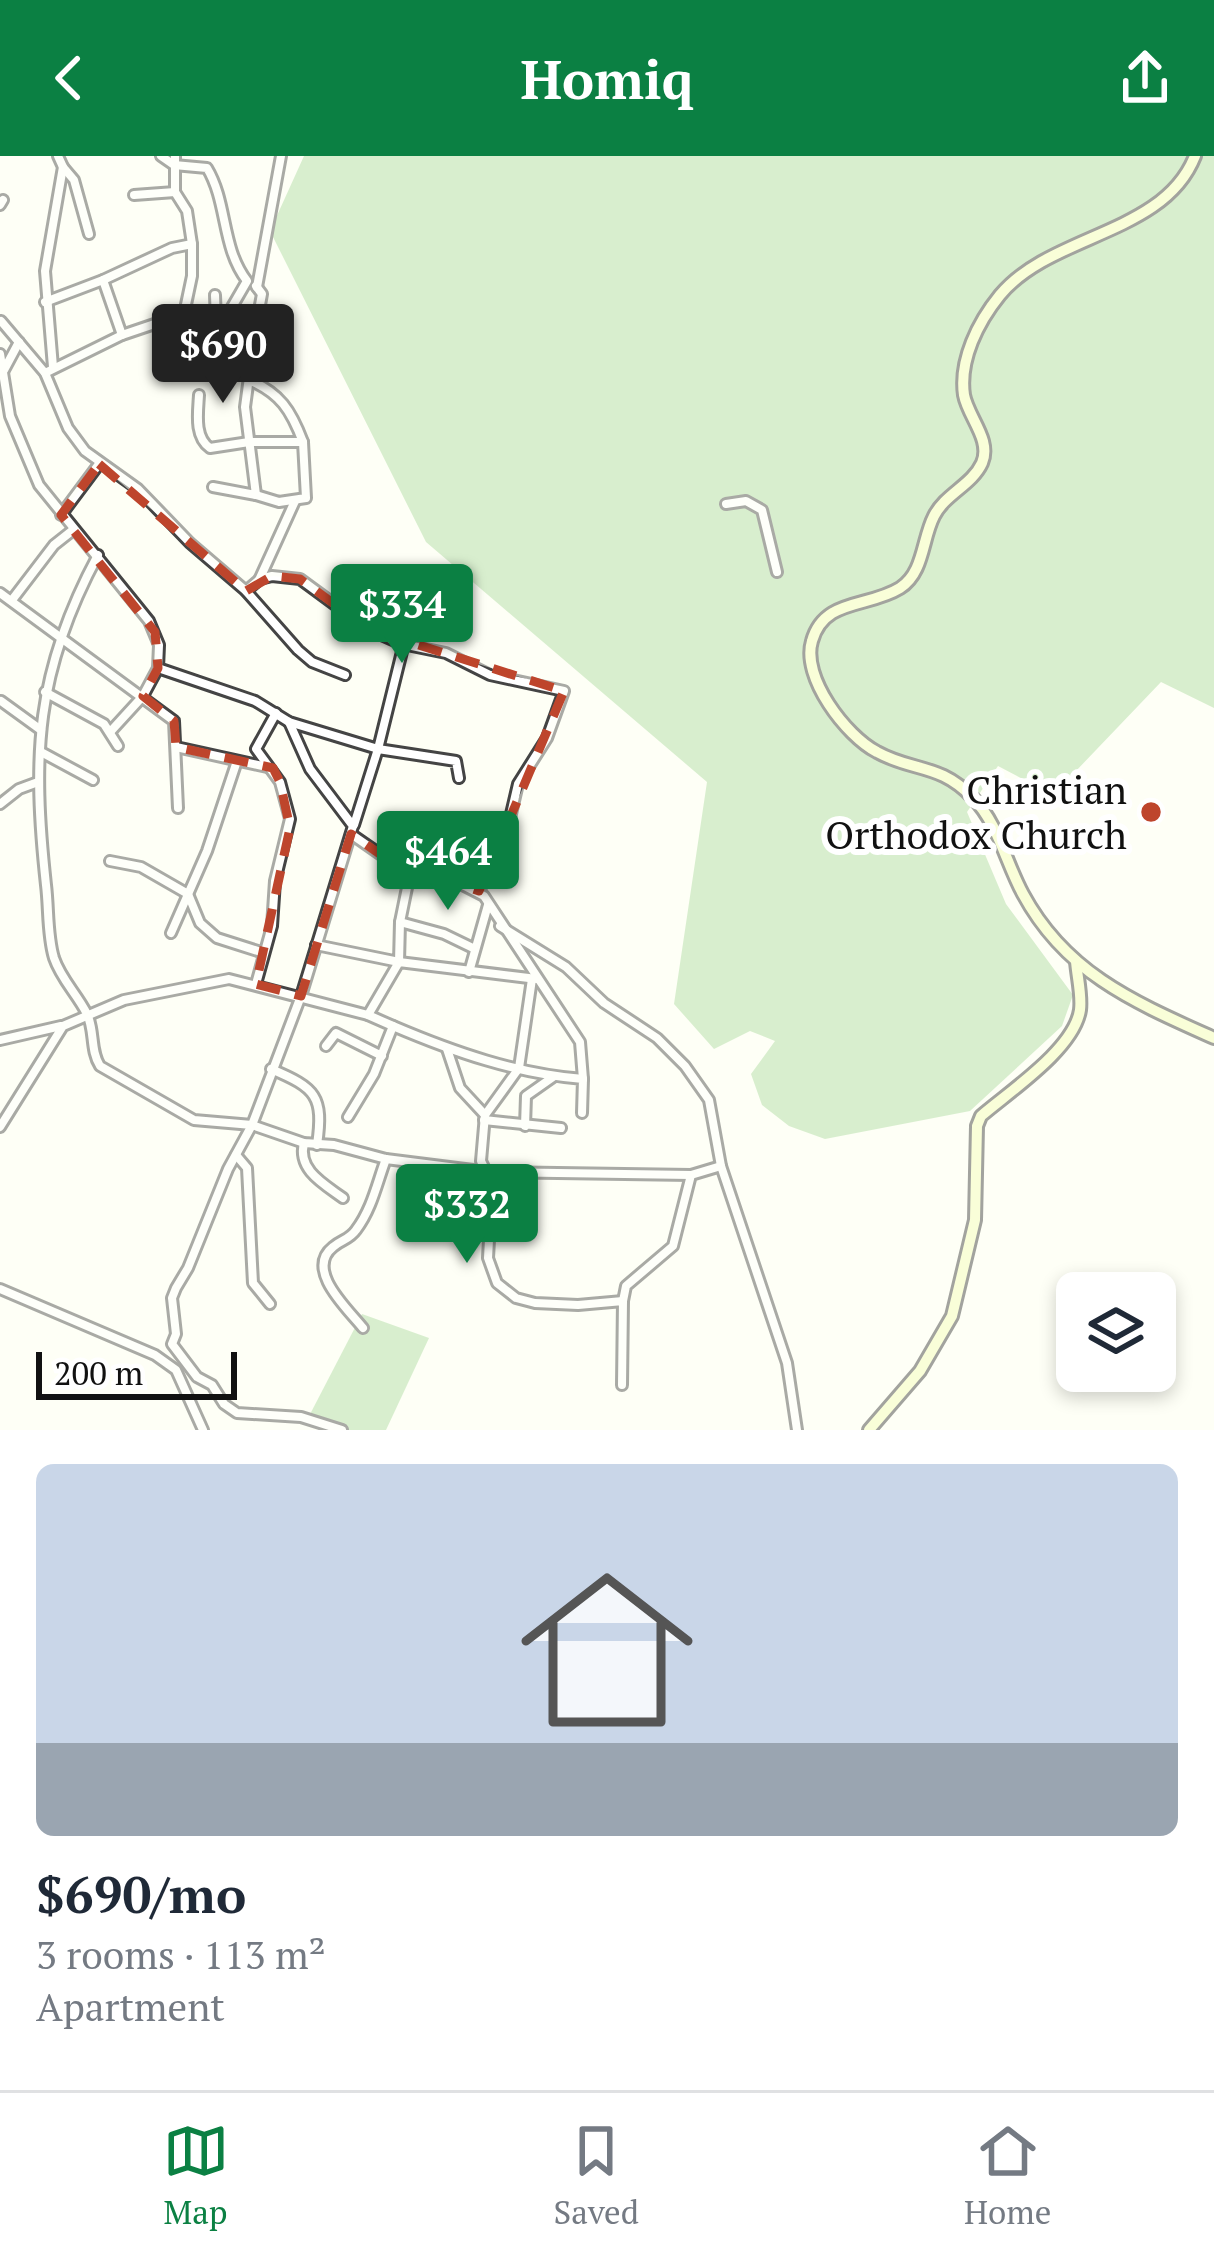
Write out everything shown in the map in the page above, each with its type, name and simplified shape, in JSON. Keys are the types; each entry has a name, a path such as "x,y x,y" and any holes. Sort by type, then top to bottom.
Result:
{"main road":[{"path":"1195,156 1184,179 1166,197 1036,266 1000,296 977,331 965,362 964,393 986,453 981,467 933,518 910,579 892,592 835,609 817,628 810,667 819,689 856,736 877,752 946,776 978,802 1033,911 1076,961 1117,993 1214,1038"},
{"path":"869,1430 944,1335 975,1220 977,1126 981,1116 1056,1051 1073,1029 1081,1007 1076,961"}],"street":[{"path":"58,156 74,180 88,234"},
{"path":"160,156 199,165 212,175 231,256 262,294 245,407 256,495"},
{"path":"257,287 280,156"},
{"path":"175,161 175,192 187,211 192,244 192,276 184,314"},
{"path":"63,167 46,249 45,302 49,370 68,428 99,464 138,489 246,592 312,662 345,675"},
{"path":"134,195 175,192"},
{"path":"45,302 172,248 192,244"},
{"path":"103,280 122,335"},
{"path":"219,324 247,281"},
{"path":"215,295 219,324"},
{"path":"49,370 122,335 184,314 205,315 219,324 255,332"},
{"path":"0,321 49,370"},
{"path":"4,370 19,342"},
{"path":"0,354 10,416 39,485 98,555 155,632 159,645 158,668 143,696 111,731"},
{"path":"213,487 278,502 306,498 308,493 303,442 287,406 272,389 249,380"},
{"path":"200,395 198,420 205,445 211,448 303,442"},
{"path":"61,515 99,464"},
{"path":"246,592 260,579 295,501"},
{"path":"726,504 746,501 762,510 777,572"},
{"path":"12,600 54,545 73,530"},
{"path":"98,555 59,637 45,692 38,782 50,943 59,970 88,1015 94,1057 100,1066 194,1120 251,1125 304,1143 386,1159 489,1172 691,1175 721,1166"},
{"path":"260,579 300,579 368,629 402,644 446,653 490,675 564,691 547,738 518,784 504,844 479,891"},
{"path":"352,618 370,583 452,626"},
{"path":"0,592 173,721 178,808"},
{"path":"342,1430 301,1417 237,1413 224,1404 172,1344 176,1334 172,1298 251,1125 301,996 378,749 413,608"},
{"path":"158,668 236,694 289,722 378,749 456,761 459,778"},
{"path":"45,692 111,731 118,746"},
{"path":"2,701 43,730"},
{"path":"256,984 290,819 280,782 256,749 276,712"},
{"path":"289,722 310,770 352,830 387,859 479,891 580,1042 582,1113"},
{"path":"176,747 268,767"},
{"path":"41,752 93,780"},
{"path":"171,933 237,761"},
{"path":"0,804 38,782"},
{"path":"110,861 141,867 188,894 200,923 217,938 264,953"},
{"path":"368,1015 398,962 411,868"},
{"path":"470,972 488,905"},
{"path":"400,922 444,934 475,950"},
{"path":"500,926 566,967 604,1003 673,1052 709,1100 721,1166 787,1363 796,1430"},
{"path":"316,945 398,962 535,979"},
{"path":"0,1040 63,1026 124,1000 229,979 368,1015 447,1048 553,1077 583,1079"},
{"path":"484,1117 519,1068 535,979"},
{"path":"0,1127 63,1026"},
{"path":"348,1118 393,1026"},
{"path":"326,1046 336,1033 382,1055"},
{"path":"447,1048 460,1088 484,1117 561,1128"},
{"path":"271,1069 298,1080 318,1098 317,1145"},
{"path":"525,1126 526,1096 553,1077"},
{"path":"484,1117 481,1161 489,1172 493,1205 488,1258 497,1283 516,1298 535,1303 622,1301"},
{"path":"304,1143 302,1154 310,1171 343,1198"},
{"path":"236,1155 247,1168 253,1282 270,1304"},
{"path":"363,1328 328,1286 326,1258 365,1217 386,1159"},
{"path":"622,1385 626,1286 673,1246 691,1175"},
{"path":"0,1288 155,1355 176,1370 203,1430"}],"highlighted area":[{"path":"99,464 246,591 272,576 300,579 368,629 564,691 479,891 387,859 351,834 301,996 256,984 290,828 280,782 273,768 176,747 174,721 143,696 158,668 155,632 61,515"}],"green space":[{"path":"304,156 1214,156 1214,708 1161,682 1053,795 998,766 967,812 1006,904 1073,995 1062,1026 970,1111 825,1139 789,1126 762,1105 751,1074 775,1041 750,1031 714,1049 674,1004 707,782 426,542 270,231"},
{"path":"362,1314 429,1338 386,1430 333,1430 306,1422"}],"place":[{"name":"Christian Orthodox Church","path":"1151,812"}]}
